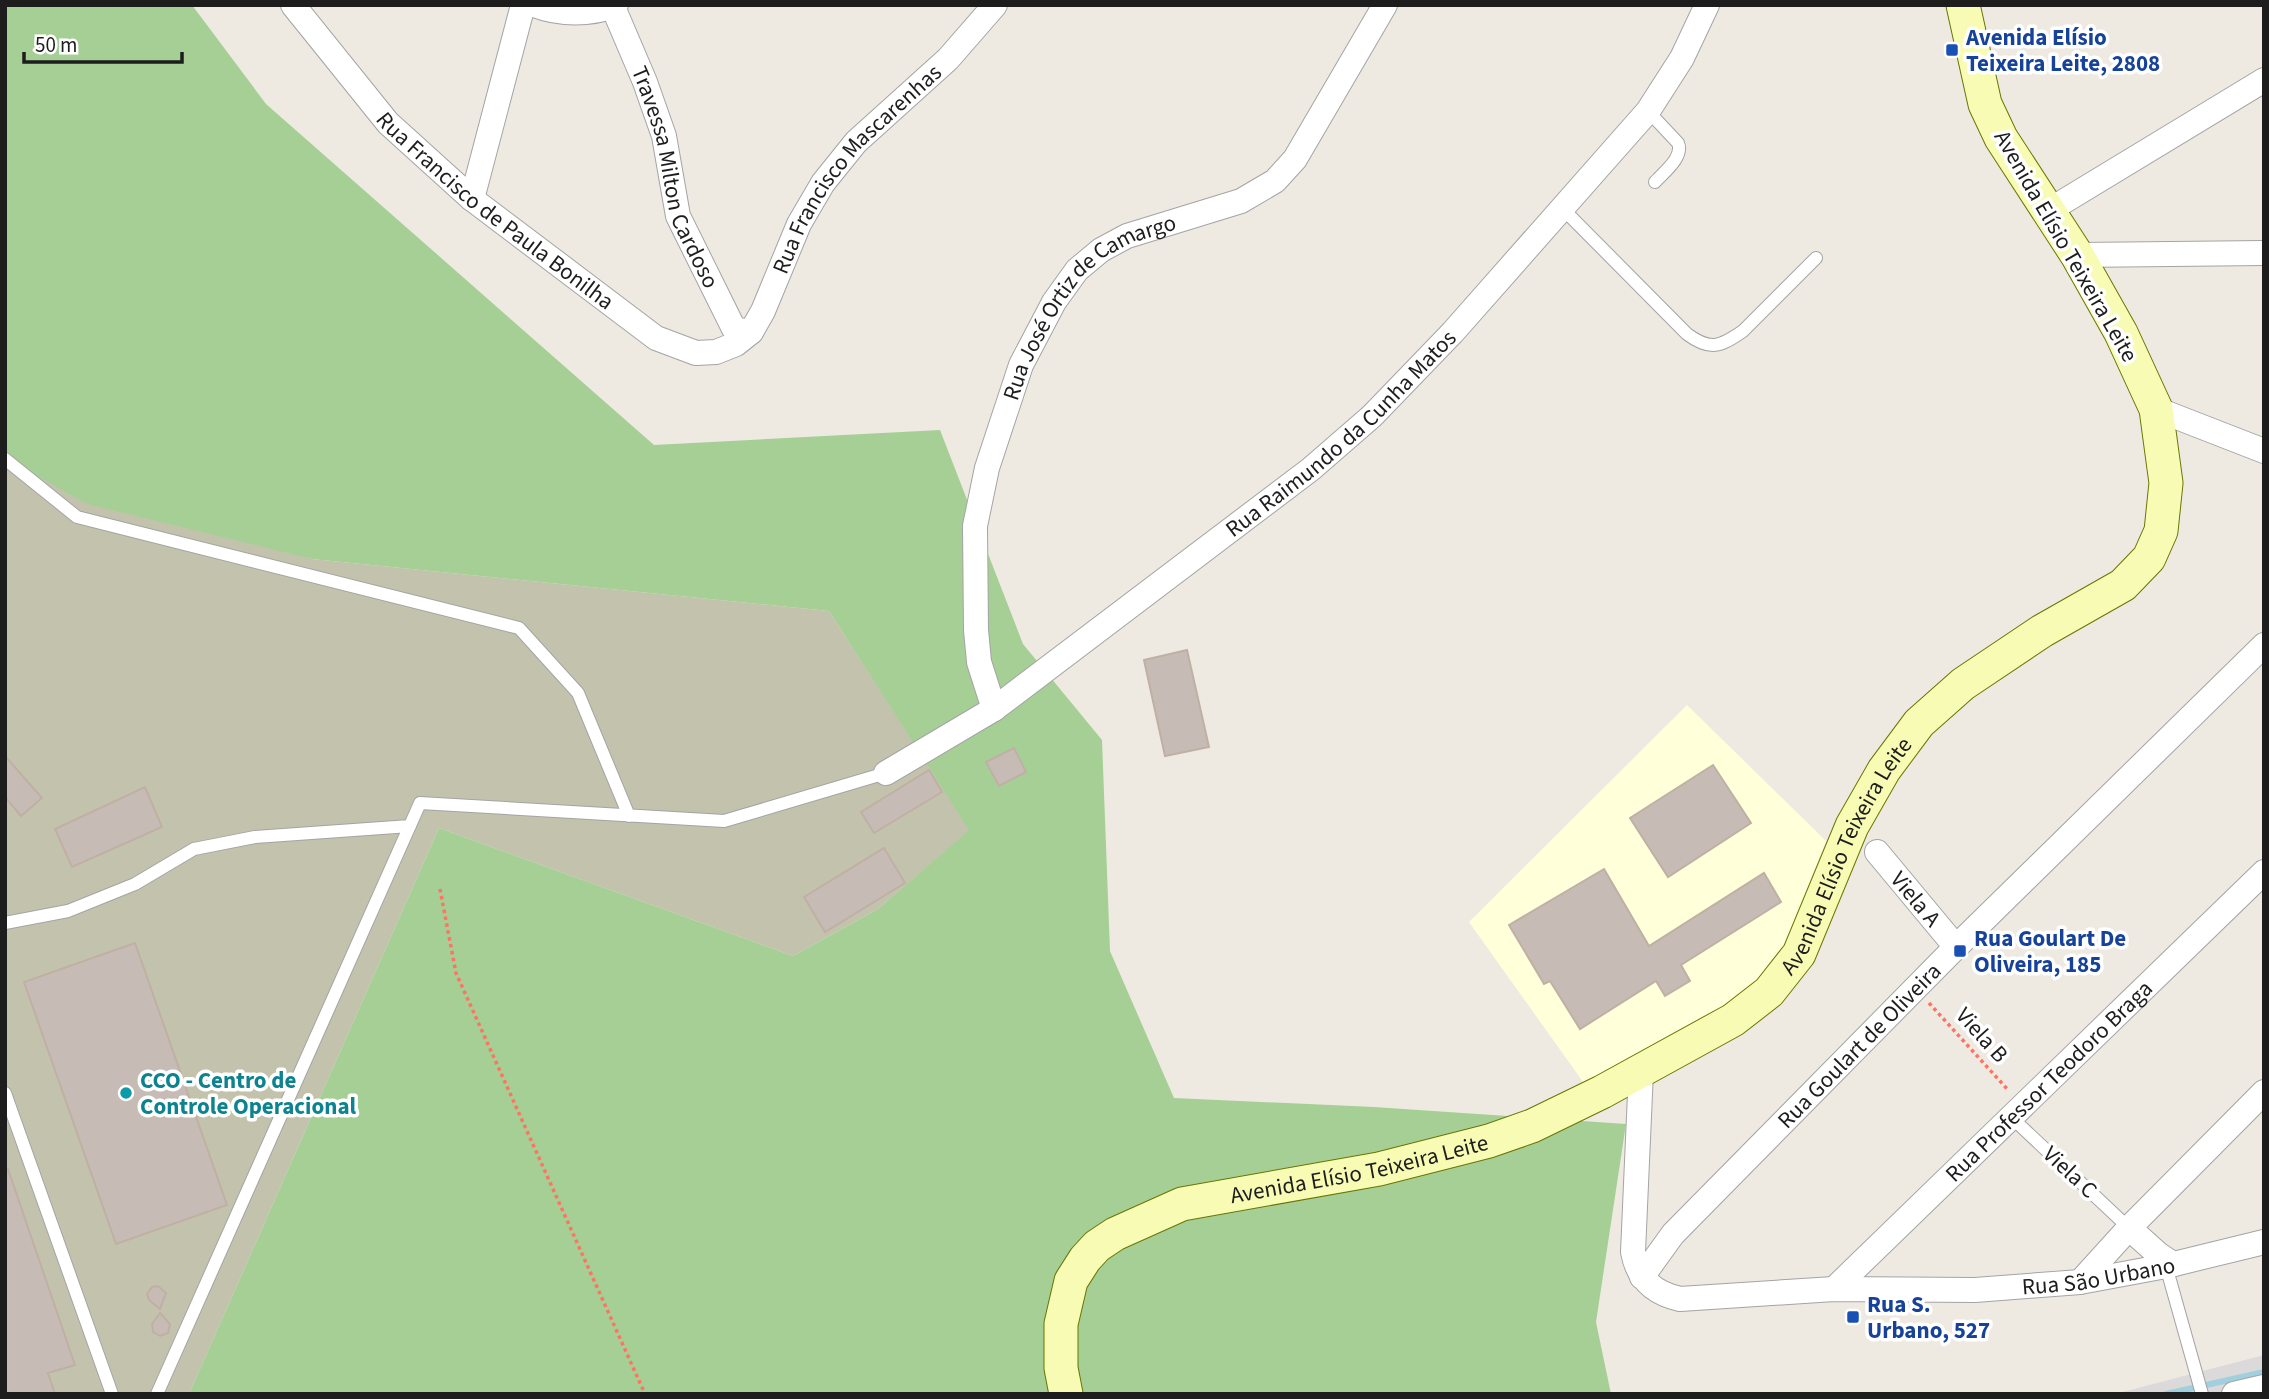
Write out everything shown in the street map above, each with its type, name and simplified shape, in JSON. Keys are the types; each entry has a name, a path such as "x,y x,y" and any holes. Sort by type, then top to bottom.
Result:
{"main road":[{"name":"Avenida Elísio Teixeira Leite","path":"1066,1394 1061,1367 1061,1324 1071,1281 1084,1259 1115,1234 1182,1204 1379,1169 1489,1141 1532,1126 1641,1071 1733,1020 1769,992 1800,954 1852,826 1884,770 1920,723 1963,684 2042,631 2123,585 2149,558 2161,531 2166,483 2156,409 2121,333 2077,256 2001,138 1985,104 1963,5"}],"street":[{"name":"Rua Francisco de Paula Bonilha","path":"293,5 388,123 472,199 656,338 696,353 716,352 743,338"},
{"path":"472,199 523,5"},
{"path":"534,5 580,14 615,6"},
{"name":"Rua Francisco Mascarenhas","path":"743,338 763,311 799,223 823,183 856,142 948,59 995,5"},
{"name":"Rua José Ortiz de Camargo","path":"994,709 979,662 975,526 987,468 1020,365 1054,302 1077,270 1101,250 1127,236 1241,201 1275,181 1295,159 1385,5"},
{"name":"Rua Raimundo da Cunha Matos","path":"886,773 994,709 1311,469 1362,425 1453,332 1648,111 1682,58 1707,5"},
{"name":"Travessa Milton Cardoso","path":"615,6 664,136 678,216 734,329 743,338"},
{"path":"2048,211 2264,80"},
{"path":"2077,256 2264,253"},
{"path":"2156,409 2264,451"},
{"name":"Rua Goulart de Oliveira","path":"1642,1277 1672,1234 1956,947 2264,645"},
{"name":"Viela A","path":"1877,852 1956,947"},
{"name":"Rua Professor Teodoro Braga","path":"1834,1289 2264,872"},
{"path":"1641,1071 1633,1252 1636,1268 1642,1277"},
{"path":"2080,1282 2129,1228 2264,1092"},
{"path":"2129,1228 2170,1265"},
{"name":"Rua São Urbano","path":"1642,1277 1667,1296 1680,1299 1834,1289 1975,1290 2080,1282 2170,1265 2264,1242"},
{"path":"2234,1394 2264,1387"}],"lane":[{"path":"1648,111 1681,149 1679,155 1655,182"},
{"path":"1563,209 1700,344 1714,346 1729,341 1743,331 1816,258"},
{"path":"5,459 77,517 519,628 578,693 629,816"},
{"path":"157,1394 420,803 724,821 886,773"},
{"path":"5,923 68,911 135,884 194,849 255,837 410,826"},
{"path":"5,1093 112,1394"},
{"name":"Viela C","path":"2017,1111 2129,1228"},
{"path":"2170,1265 2202,1394"}],"path":[{"path":"440,889 456,973 645,1394"},
{"name":"Viela B","path":"1916,989 2017,1111"}],"shaded area":[{"path":"5,451 23,468 312,559 829,611 970,830 878,909 793,956 439,828 189,1394 5,1394"},
{"path":"1687,705 1826,841 1778,962 1752,989 1586,1086 1469,922"},
{"path":"2264,1355 2264,1394 2115,1394"}],"green space":[{"path":"5,5 192,5 266,104 654,445 940,430 1023,644 1102,740 1110,951 1174,1098 1374,1107 1626,1124 1596,1322 1611,1394 189,1394 439,828 793,956 878,909 969,830 829,611 312,559 87,504 23,468 5,451"}],"building":[{"path":"1187,650 1209,747 1165,756 1144,660"},
{"path":"1014,748 1026,772 999,786 986,762"},
{"path":"5,756 42,798 21,816 5,797"},
{"path":"1713,765 1751,823 1668,877 1630,818"},
{"path":"929,770 942,792 874,833 861,812"},
{"path":"145,787 162,827 72,867 55,829"},
{"path":"884,848 905,883 825,932 804,897"},
{"path":"1604,869 1649,946 1764,873 1781,902 1681,965 1690,981 1665,996 1656,981 1580,1029 1550,981 1544,984 1509,925"},
{"name":"CCO - Centro de Controle Operacional","path":"135,943 227,1205 116,1244 24,982"},
{"path":"8,1169 75,1365 48,1373 55,1394 5,1394 5,1170"},
{"path":"158,1286 166,1293 160,1309 149,1300 147,1294 152,1287"},
{"path":"160,1313 170,1324 168,1333 160,1336 153,1332 152,1324"}],"waterway":[{"path":"2166,1394 2264,1372"}],"place":[{"name":"Avenida Elísio Teixeira Leite, 2808","path":"1952,50"},
{"name":"Rua Goulart De Oliveira, 185","path":"1960,951"},
{"name":"CCO - Centro de Controle Operacional","path":"126,1093"},
{"name":"Rua S. Urbano, 527","path":"1853,1317"}]}
